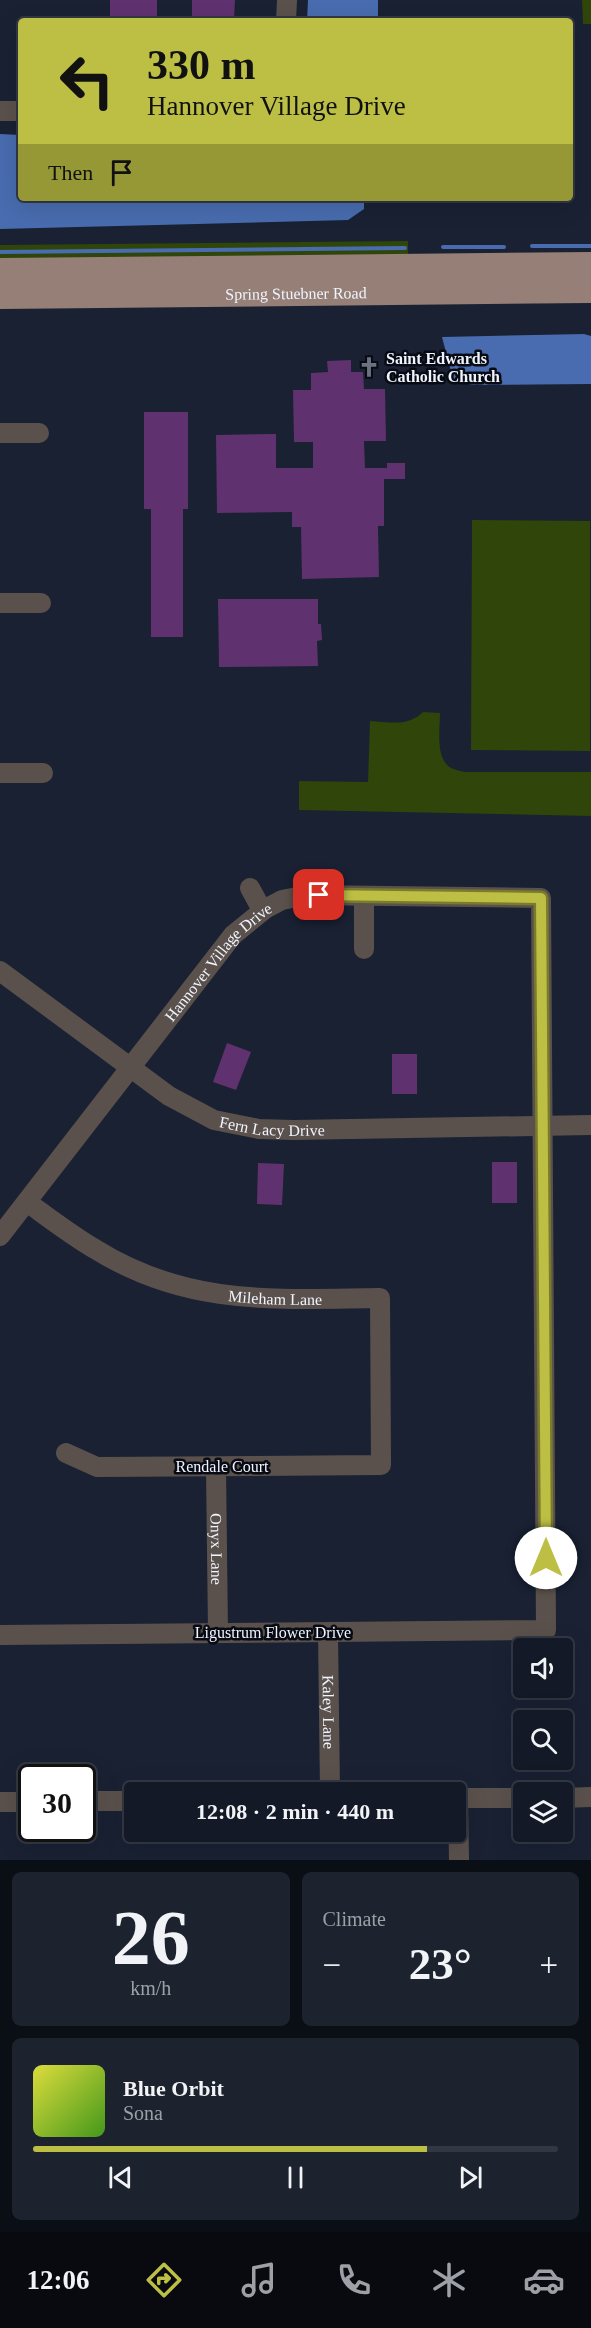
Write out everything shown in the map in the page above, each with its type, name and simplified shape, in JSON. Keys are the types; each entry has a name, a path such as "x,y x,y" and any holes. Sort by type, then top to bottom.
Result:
{"main road":[{"name":"Spring Stuebner Road","path":"418,280 591,265"},
{"name":"Spring Stuebner Road","path":"0,271 112,282 418,280 591,290"},
{"name":"Spring Stuebner Road","path":"0,296 112,282"}],"street":[{"path":"286,18 287,0"},
{"path":"0,111 18,111"},
{"path":"0,433 39,433"},
{"path":"0,603 41,603"},
{"path":"0,773 43,773"},
{"path":"250,888 262,910"},
{"name":"Hannover Village Drive","path":"0,1236 234,934 262,910 282,900 307,896 541,898 543,1126"},
{"path":"364,896 364,949"},
{"name":"Fern Lacy Drive","path":"0,971 169,1096 214,1120 259,1129 591,1125"},
{"name":"Ligustrum Flower Drive","path":"0,1635 546,1630 543,1126"},
{"name":"Mileham Lane","path":"27,1202 94,1249 117,1262 149,1276 192,1290 259,1299 380,1298 381,1466"},
{"name":"Rendale Court","path":"66,1453 97,1467 381,1466"},
{"name":"Onyx Lane","path":"216,1467 218,1633"},
{"name":"Kaley Lane","path":"328,1632 330,1782"},
{"path":"573,1798 591,1797"},
{"path":"466,1798 513,1798"},
{"path":"96,1801 124,1801"},
{"path":"0,1802 18,1802"},
{"path":"458,1842 459,1860"}],"green space":[{"path":"582,0 591,0 591,24 583,24"},
{"path":"408,241 408,258 0,263 0,245"},
{"path":"472,520 590,521 590,751 471,750"},
{"path":"423,712 440,713 440,751 446,764 451,768 465,772 591,772 591,816 299,810 299,781 368,782 370,721 405,722"}],"water":[{"path":"308,0 378,0 378,18 307,18"},
{"path":"0,134 18,135 18,201 364,201 364,209 348,220 0,229"},
{"path":"584,334 591,336 591,384 472,385 453,379 442,337"}],"building":[{"path":"110,0 157,0 157,18 110,18"},
{"path":"192,0 235,0 234,18 192,18"},
{"path":"351,360 351,372 363,372 364,389 385,389 386,441 364,441 365,468 387,468 387,463 405,463 405,479 384,479 384,526 378,526 379,577 302,579 301,527 292,527 292,512 217,513 216,435 276,434 276,468 313,468 313,442 294,442 293,390 311,390 311,373 328,372 327,361"},
{"path":"144,412 188,412 188,509 183,509 183,637 151,637 151,509 144,509"},
{"path":"218,599 318,599 318,624 321,624 322,640 317,641 318,666 219,667"},
{"path":"227,1043 251,1052 236,1090 213,1082"},
{"path":"392,1054 417,1054 417,1094 392,1094"},
{"path":"492,1162 517,1162 517,1203 492,1203"},
{"path":"258,1163 284,1164 282,1205 257,1204"}],"waterway":[{"path":"532,246 591,246"},
{"path":"443,247 504,247"},
{"path":"0,252 405,248"}],"place":[{"name":"Saint Edwards Catholic Church","path":"369,367"}],"route":[{"path":"319,895 541,898 546,1558"}]}
